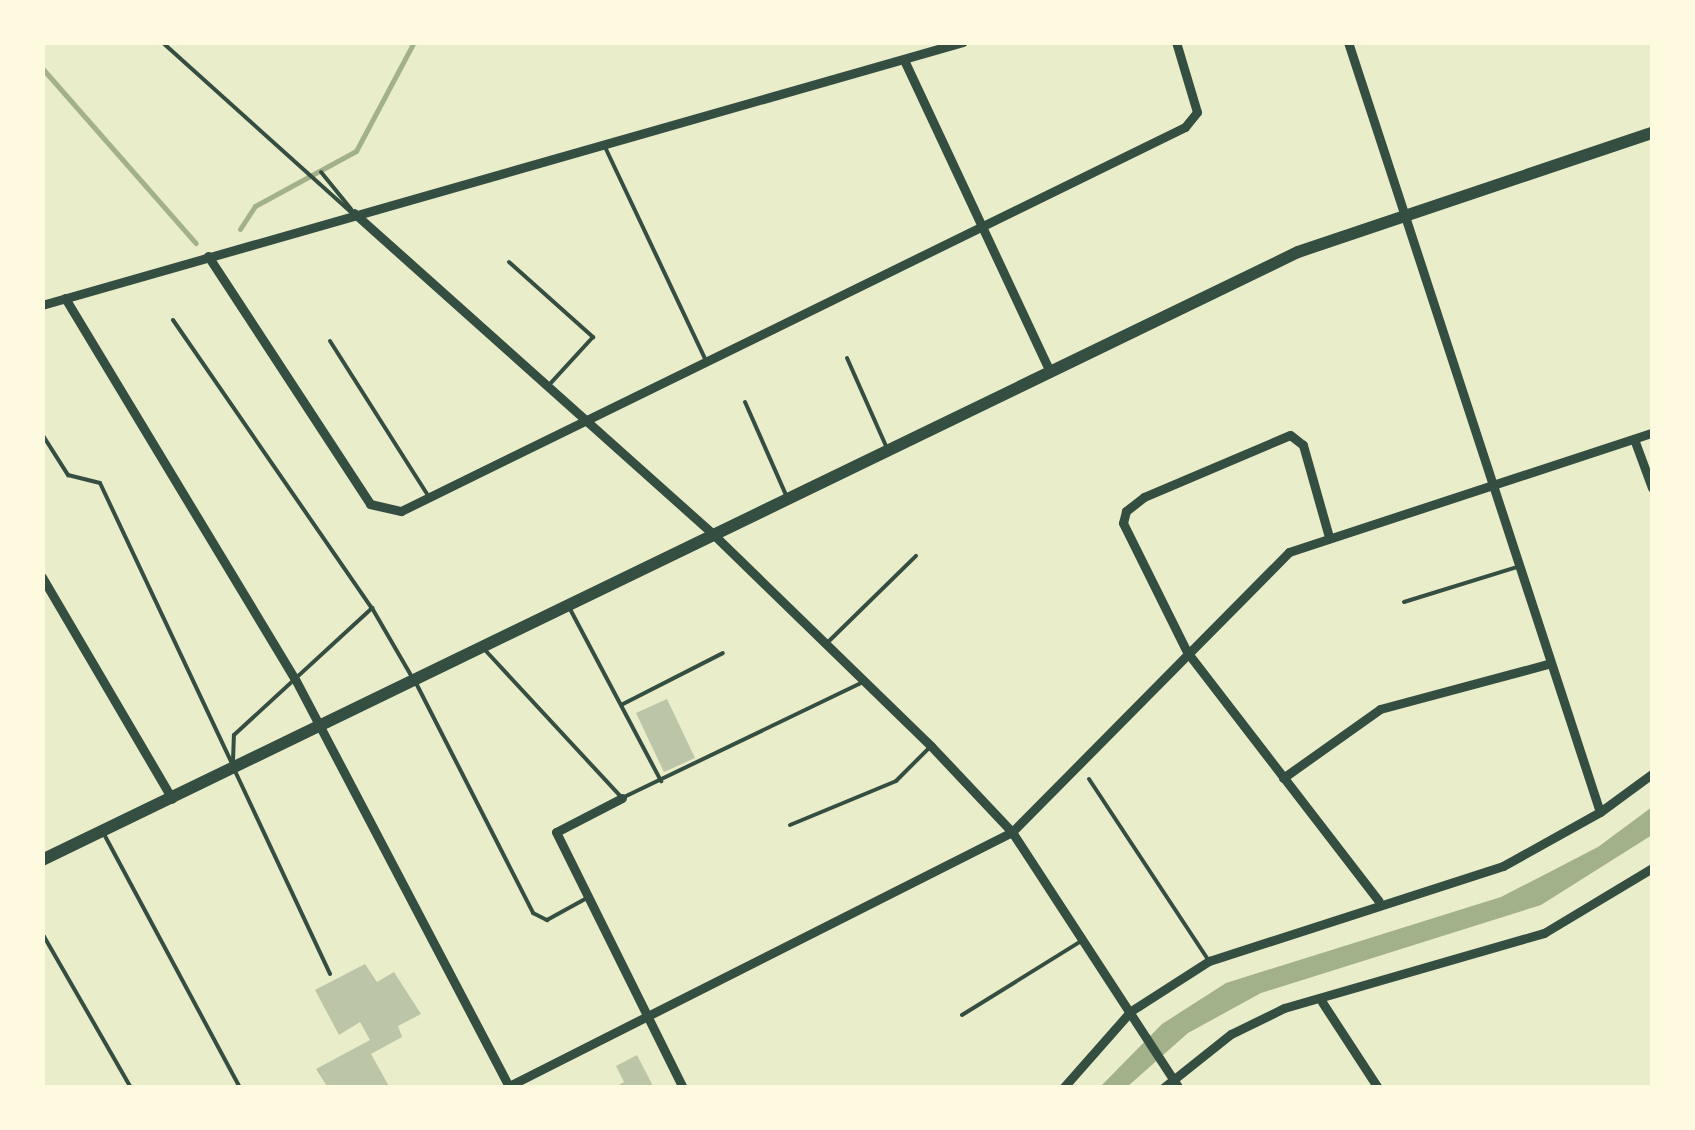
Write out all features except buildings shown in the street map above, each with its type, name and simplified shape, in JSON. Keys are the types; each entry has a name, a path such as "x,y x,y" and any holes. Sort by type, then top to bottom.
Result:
{"main road":[{"path":"42,860 414,679 570,610 714,535 1298,252 1652,132"}],"street":[{"path":"42,306 352,212 604,146 963,42"},
{"path":"208,256 370,504 402,511 585,416 1185,127 1197,112 1176,42"},
{"path":"1348,42 1408,214 1548,664 1600,812"},
{"path":"904,60 1050,372"},
{"path":"352,212 585,416 932,746 1012,832 1176,1083"},
{"path":"65,298 294,677 508,1087 1012,832 1289,552 1652,432"},
{"path":"1329,536 1303,445 1290,434 1133,504 1123,523 1187,652 1379,901"},
{"path":"1634,438 1652,488"},
{"path":"42,577 172,798"},
{"path":"1282,778 1380,709 1548,664"},
{"path":"1063,1088 1131,1011 1208,961 1379,901 1504,866 1600,812 1652,774"},
{"path":"622,798 556,832 683,1088"},
{"path":"1163,1088 1176,1083 1231,1034 1284,1008 1322,1002 1544,932 1652,868"},
{"path":"1322,1002 1378,1088"}],"lane":[{"path":"162,42 352,212"},
{"path":"604,146 705,359"},
{"path":"321,172 352,212"},
{"path":"509,262 593,337 549,384"},
{"path":"173,320 372,608 414,679 533,913 546,920 588,897"},
{"path":"330,341 430,497"},
{"path":"847,358 888,450"},
{"path":"745,402 788,500"},
{"path":"42,434 68,475 100,483 330,974"},
{"path":"826,644 916,556"},
{"path":"1404,602 1517,567"},
{"path":"233,766 234,735 372,608"},
{"path":"570,610 660,782"},
{"path":"485,650 622,798 863,682"},
{"path":"622,704 723,652"},
{"path":"790,825 896,781 932,746"},
{"path":"1089,779 1208,961"},
{"path":"101,828 240,1088"},
{"path":"42,934 131,1088"},
{"path":"962,1014 1083,940"}],"shaded area":[{"path":"1652,807 1652,835 1541,905 1261,993 1188,1033 1127,1087 1099,1088 1162,1024 1226,983 1501,897 1598,847"}],"waterway":[{"path":"240,229 255,206 356,151 414,42"},
{"path":"42,68 196,243"}]}
